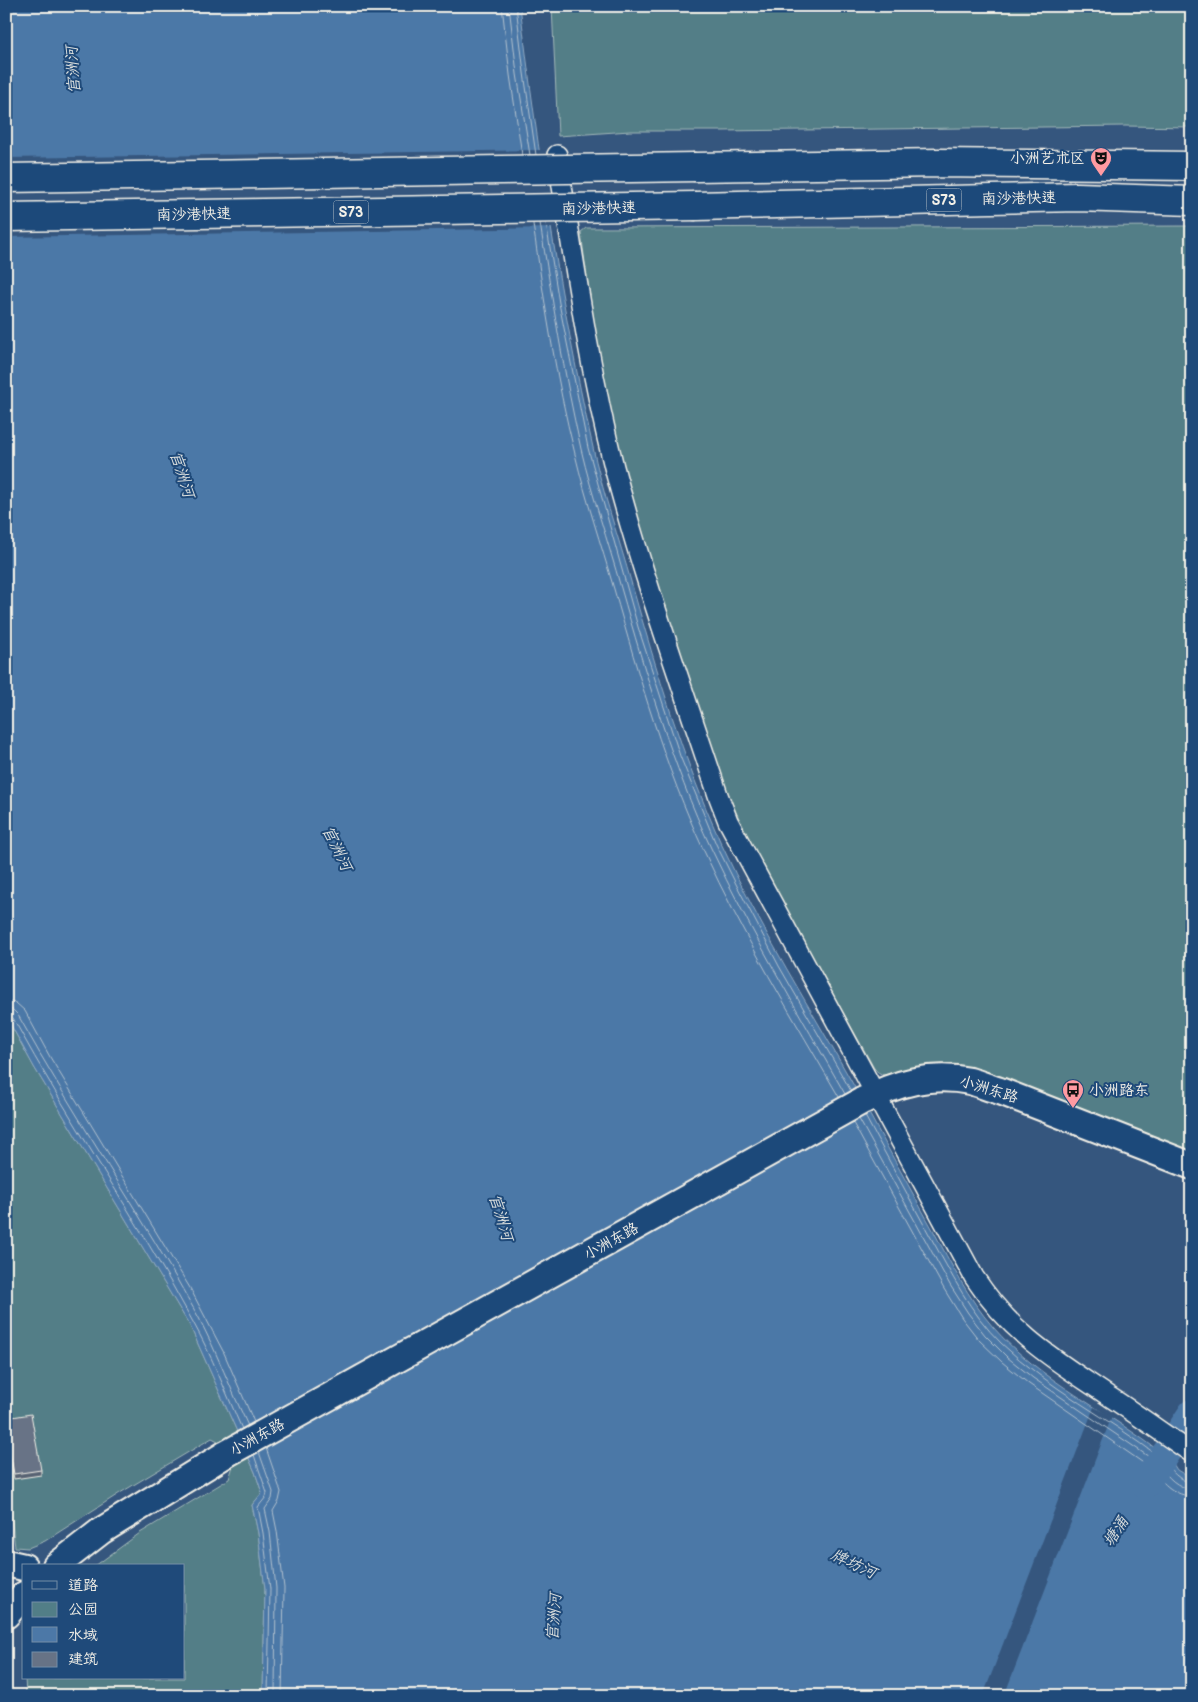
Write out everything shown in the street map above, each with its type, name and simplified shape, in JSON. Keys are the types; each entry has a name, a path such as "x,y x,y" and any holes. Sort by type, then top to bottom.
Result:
{"highway":[{"path":"6,178 939,163 1192,166"},
{"name":"南沙港快速","path":"6,217 696,206 1078,197 1192,201"}],"main road":[{"name":"小洲东路","path":"54,1564 116,1521 226,1454 869,1097 897,1085 922,1079 946,1078 973,1082 1192,1166"},
{"path":"6,1564 22,1566"},
{"path":"6,1615 22,1597"}],"street":[{"path":"557,155 589,354 612,458 637,552 728,821 869,1097 974,1277 1000,1312 1025,1337 1058,1363 1192,1453"}],"green space":[{"path":"552,6 1192,6 1192,127 630,131 558,136"},
{"path":"1192,226 1192,1153 934,1066 918,1067 889,1075 883,1075 874,1068 767,875 726,789 662,602 628,488 600,360 581,232 586,228"},
{"path":"6,1016 34,1067 190,1326 255,1472 262,1493 252,1505 258,1533 265,1589 263,1696 26,1696 25,1680 185,1680 185,1564 98,1564 140,1533 229,1479 233,1466 220,1442 212,1438 45,1541 28,1548 15,1547 6,1478"}],"water":[{"path":"6,6 520,6 542,171 560,281 580,389 596,461 661,683 694,779 720,841 769,938 858,1093 953,1268 984,1316 1011,1346 1032,1363 1164,1455 1190,1431 1172,1462 1177,1470 1192,1479 1192,1696 263,1696 265,1589 258,1533 252,1505 262,1493 255,1472 190,1326 34,1067 6,1016"}],"pier":[{"path":"543,150 555,228 6,237 6,158"},
{"path":"1094,1407 1112,1416 1004,1696 983,1696"}],"building":[{"path":"31,1414 41,1470 14,1474 6,1430 6,1418"}],"waterway":[{"name":"塘涌","path":"1145,1485 1192,1413"}],"place":[{"name":"小洲艺术区","path":"1101,177"},
{"name":"小洲路东","path":"1073,1109"}],"water label":[{"name":"官洲河","path":"72,70"},
{"name":"官洲河","path":"183,474"},
{"name":"官洲河","path":"338,848"},
{"name":"官洲河","path":"502,1217"},
{"name":"牌坊河","path":"854,1563"},
{"name":"官洲河","path":"553,1617"}]}
